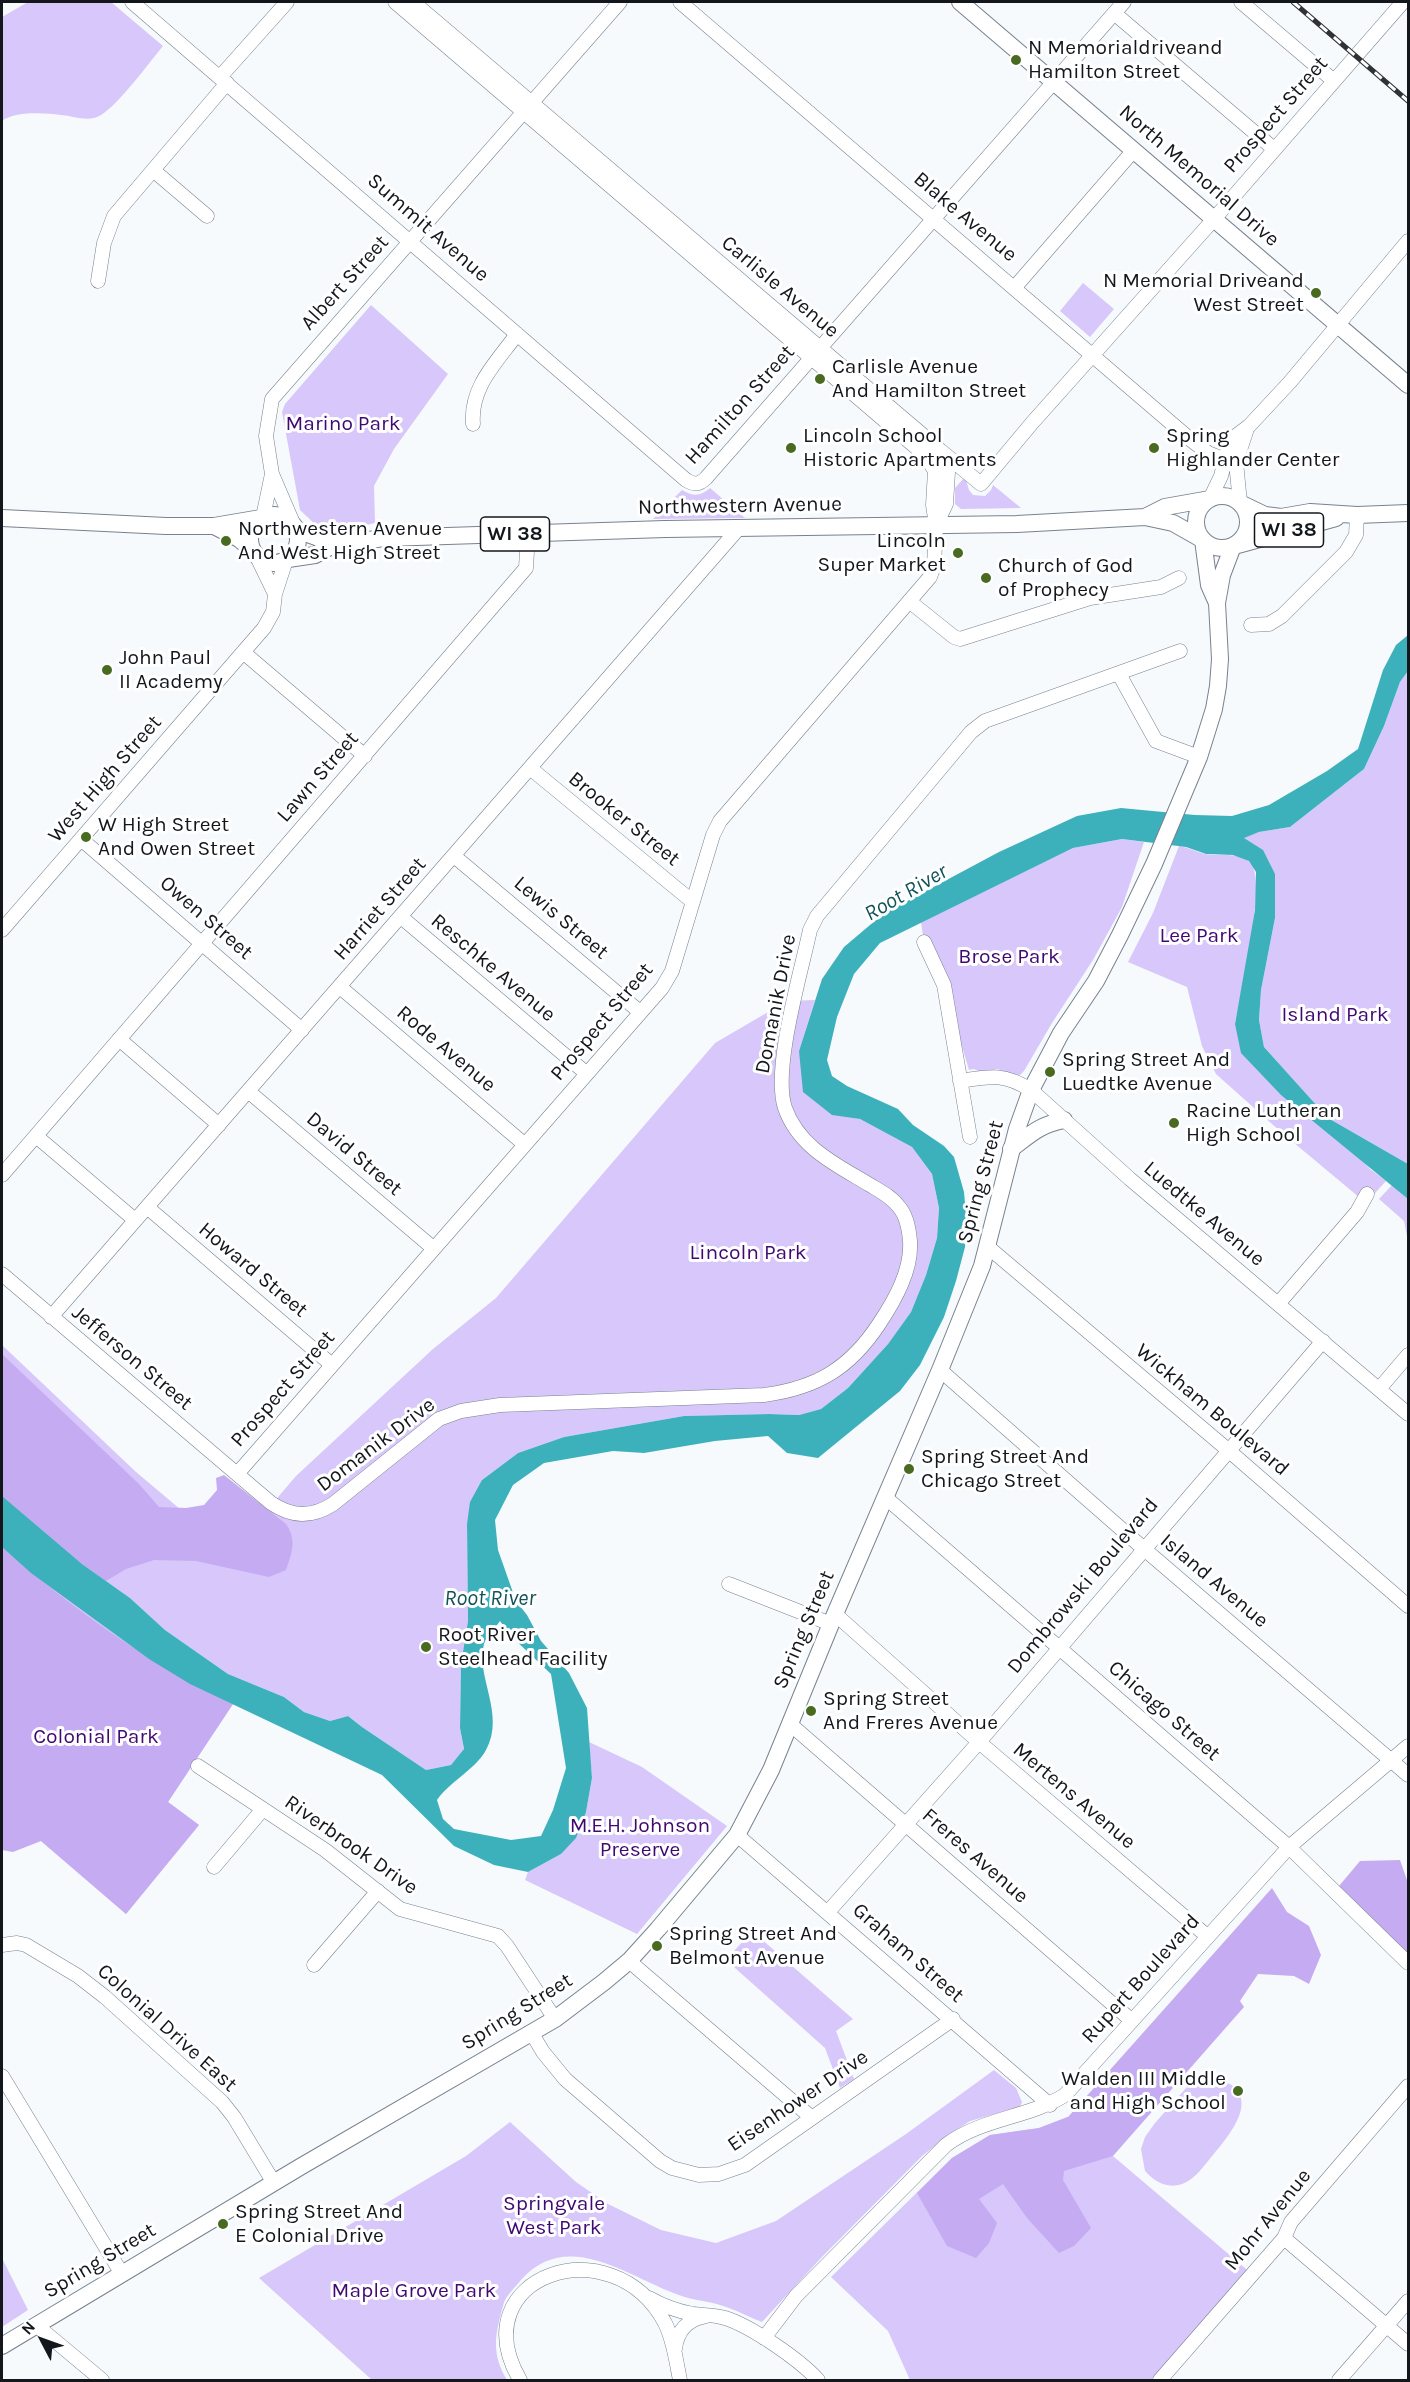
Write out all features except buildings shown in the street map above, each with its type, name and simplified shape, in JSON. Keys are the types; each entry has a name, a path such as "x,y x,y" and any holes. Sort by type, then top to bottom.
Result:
{"main road":[{"name":"North Memorial Drive","path":"960,2 1408,385"},
{"name":"WI 38","path":"1210,499 1226,497 1267,516 1281,517 1310,512 1351,515 1408,513"},
{"name":"Northwestern Avenue","path":"1145,517 1165,507 1210,499"},
{"path":"1203,540 1198,533 1196,518 1199,510 1210,499"},
{"path":"1233,546 1240,542 1248,527 1245,510 1240,503"},
{"name":"WI 38","path":"2,518 166,526 214,526 262,518 272,514 280,515 295,527"},
{"name":"WI 38","path":"1203,540 1217,548 1233,546 1351,515"},
{"name":"Northwestern Avenue","path":"287,560 315,555 336,544 393,537 1087,521 1145,517 1173,523 1203,540"},
{"path":"255,554 250,534 262,518"},
{"name":"WI 38","path":"214,526 239,539 255,554 272,564 287,560"},
{"name":"Northwestern Avenue","path":"295,527 336,544"},
{"path":"287,560 298,546 295,527"},
{"name":"Spring Street","path":"1203,540 1209,585 1217,603"},
{"name":"Spring Street","path":"2,2346 274,2183 555,2019 629,1961 737,1835 771,1770 940,1370 988,1247 1011,1149 1031,1090 1061,1033 1111,954 1154,864 1199,757 1218,686 1220,658 1217,603 1222,575 1233,546"},
{"path":"1011,1149 1043,1125 1064,1120"}],"street":[{"name":"Summit Avenue","path":"132,2 411,240 686,480 696,484"},
{"path":"98,282 104,243 114,216 287,2"},
{"name":"Carlisle Avenue","path":"395,2 526,106 654,214 815,353 930,460 935,471 933,505 936,525"},
{"name":"Carlisle Avenue","path":"412,2 526,106"},
{"name":"Albert Street","path":"295,527 272,474 266,436 272,399 526,106 620,2"},
{"name":"Blake Avenue","path":"680,2 1208,453 1225,460"},
{"name":"Hamilton Street","path":"696,484 702,483 1124,2"},
{"path":"1241,2 1334,81"},
{"name":"Prospect Street","path":"938,448 981,484 1032,423 1403,2"},
{"path":"1114,13 1274,150"},
{"path":"1015,287 1134,150"},
{"path":"153,170 207,216"},
{"path":"1210,499 1237,435 1249,426 1339,326 1408,241"},
{"path":"473,424 472,407 481,384 518,334"},
{"name":"Carlisle Avenue","path":"815,353 938,448"},
{"path":"1240,503 1236,462 1249,426"},
{"path":"936,525 946,504 948,472 938,448"},
{"name":"Albert Street","path":"262,518 272,474"},
{"path":"1251,625 1269,624 1282,616 1346,552 1356,535 1351,515"},
{"name":"Prospect Street","path":"237,1474 662,988 672,971 713,835 720,821 932,572 936,525"},
{"name":"Harriet Street","path":"51,1317 739,528"},
{"name":"Lawn Street","path":"2,1175 526,568 528,534"},
{"path":"255,554 275,594"},
{"name":"West High Street","path":"2,930 264,628 273,612 275,594 287,560"},
{"path":"909,601 950,634 960,639 1090,598 1161,587 1179,578"},
{"name":"Domanik Drive","path":"237,1474 280,1509 290,1513 309,1515 333,1504 419,1433 449,1414 500,1405 789,1392 833,1373 853,1357 885,1314 907,1269 911,1250 909,1227 900,1207 886,1195 821,1156 805,1142 786,1109 782,1093 783,1063 810,930 825,905 971,732 985,721 1180,651"},
{"path":"243,652 365,756"},
{"path":"1119,674 1156,741 1199,757"},
{"name":"Brooker Street","path":"530,768 693,902"},
{"name":"Owen Street","path":"81,838 302,1030"},
{"name":"Lewis Street","path":"454,856 640,1012"},
{"name":"Reschke Avenue","path":"401,917 586,1073"},
{"path":"924,942 944,985 970,1137"},
{"name":"Rode Avenue","path":"340,987 525,1144"},
{"path":"119,1039 219,1125"},
{"name":"Luedtke Avenue","path":"960,1081 1000,1076 1018,1082 1031,1090 1130,1179 1408,1414"},
{"name":"David Street","path":"249,1091 433,1248"},
{"path":"36,1136 135,1220"},
{"path":"1278,1304 1357,1212 1367,1194"},
{"name":"Howard Street","path":"147,1207 332,1365"},
{"name":"Wickham Boulevard","path":"988,1247 1408,1606"},
{"name":"Jefferson Street","path":"2,1274 237,1474"},
{"name":"Dombrowski Boulevard","path":"828,1912 979,1742 1143,1548 1323,1341"},
{"path":"1379,1389 1408,1355"},
{"name":"Island Avenue","path":"940,1370 1408,1775"},
{"name":"Chicago Street","path":"885,1497 1289,1847 1408,1964"},
{"name":"Mertens Avenue","path":"729,1584 833,1619 1207,1936"},
{"name":"Freres Avenue","path":"790,1724 1131,2020"},
{"name":"Rupert Boulevard","path":"764,2338 796,2296 946,2145 963,2133 979,2126 1050,2104 1065,2095 1289,1847 1408,1746"},
{"name":"Riverbrook Drive","path":"198,1766 325,1850 394,1905 408,1912 498,1936 555,2019"},
{"path":"214,1867 263,1809"},
{"name":"Graham Street","path":"737,1835 1050,2104"},
{"path":"314,1965 378,1891"},
{"name":"Colonial Drive East","path":"2,1945 17,1942 26,1945 78,1976 114,2005 222,2102 234,2117 274,2183"},
{"path":"629,1961 812,2118"},
{"name":"Eisenhower Drive","path":"531,2032 555,2068 575,2090 660,2161 685,2173 713,2175 733,2171 746,2165 953,2019"},
{"path":"2,2076 122,2274"},
{"name":"Mohr Avenue","path":"1160,2380 1284,2238 1290,2222 1408,2086"},
{"path":"1284,2238 1408,2344"},
{"path":"520,2380 512,2366 506,2336 511,2312 517,2302 533,2284 543,2277 563,2270 588,2270 604,2274 668,2307 735,2322 764,2338 802,2365 818,2380"},
{"path":"637,2291 660,2315 668,2330 680,2380"},
{"path":"1339,2380 1408,2301"},
{"path":"675,2354 677,2339 682,2329 694,2319 710,2316"},
{"path":"36,2325 102,2380"}],"green space":[{"path":"28,2 111,2 163,46 116,102 101,115 86,119 54,114 30,114 2,121 2,17"},
{"path":"1083,283 1114,309 1090,337 1060,311"},
{"name":"Marino Park","path":"371,305 448,374 394,449 374,486 375,523 336,532 318,527 300,510 282,412 285,404"},
{"path":"965,477 973,495 985,496 993,485 1021,508 961,509 955,504 955,488"},
{"path":"710,488 745,518 653,519 682,490 697,495"},
{"name":"Island Park","path":"1408,671 1408,1164 1328,1118 1264,1047 1259,1020 1261,990 1275,918 1244,837 1290,827 1364,769 1384,726 1400,682"},
{"name":"Brose Park","path":"1122,839 1144,842 1122,907 1093,960 1024,1071 1019,1076 997,1069 980,1072 974,1069 969,1070 944,985 924,942 921,922 1073,848"},
{"name":"Lee Park","path":"1179,846 1210,855 1234,855 1250,862 1255,873 1254,914 1235,1024 1370,1169 1386,1181 1366,1203 1216,1074 1202,1046 1187,987 1128,962 1153,913"},
{"name":"Lincoln Park","path":"815,1000 799,1051 832,1114 860,1119 912,1147 932,1174 939,1208 937,1238 926,1275 911,1312 888,1344 848,1388 821,1409 799,1415 684,1416 564,1437 518,1453 482,1480 467,1524 468,1621 461,1664 460,1728 464,1750 451,1765 426,1770 348,1716 330,1721 304,1712 284,1697 228,1674 165,1630 130,1598 82,1564 46,1583 149,1659 190,1684 233,1704 168,1802 199,1825 126,1914 6,1811 2,1814 2,1345 136,1472 199,1525 235,1485 267,1510 296,1476 433,1349 496,1298 715,1043 787,1001"},
{"path":"1392,1185 1408,1199 1408,1241 1404,1221 1379,1199"},
{"path":"2,1354 139,1484 159,1507 186,1508 204,1505 217,1490 216,1478 224,1475 286,1524 291,1536 292,1552 286,1570 269,1577 196,1561 154,1560 126,1569 106,1581 82,1564 2,1496"},
{"name":"Colonial Park","path":"2,1547 56,1592 141,1653 233,1704 168,1802 199,1825 126,1914 41,1841 13,1852 2,1850"},
{"name":"M.E.H. Johnson Preserve","path":"589,1742 642,1767 727,1826 637,1934 525,1880 528,1872 561,1854 586,1812 592,1778"},
{"path":"1400,1860 1408,1883 1408,1954 1339,1886 1360,1861"},
{"path":"1272,1888 1287,1912 1309,1926 1321,1955 1309,1984 1294,1976 1258,1974 1240,2001 1244,2007 1113,2156 1064,2171 1063,2180 1091,2228 1074,2246 1059,2253 1027,2218 1003,2184 979,2199 997,2223 989,2243 976,2258 947,2246 917,2193 952,2158 990,2135 1039,2128 1068,2117"},
{"path":"752,1931 853,2019 836,2031 854,2079 840,2088 825,2048 726,1960"},
{"path":"994,2070 1016,2088 1022,2102 1020,2107 970,2121 922,2156 820,2259 762,2322 723,2306 676,2294 597,2261 577,2257 558,2258 539,2265 521,2280 504,2302 496,2344 499,2361 507,2380 372,2380 259,2278 466,2156 510,2122 576,2182 608,2204 661,2230 716,2243 776,2221 906,2134"},
{"path":"1212,2077 1228,2083 1238,2091 1241,2111 1230,2134 1187,2182 1171,2186 1157,2181 1145,2171 1141,2149 1145,2137 1187,2087 1197,2079"},
{"path":"1067,2117 1252,2274 1160,2380 910,2380 888,2331 831,2277 952,2158 990,2135 1039,2128"},
{"path":"2,2258 28,2310 2,2327"}],"water":[{"name":"Root River","path":"1408,635 1408,671 1400,682 1384,726 1364,769 1290,827 1259,832 1244,838 1263,850 1275,874 1275,918 1261,990 1259,1020 1264,1047 1328,1118 1408,1164 1408,1199 1281,1095 1241,1053 1235,1024 1255,910 1256,872 1249,861 1233,855 1206,854 1186,847 1122,839 1073,848 880,943 854,974 837,1017 827,1060 832,1076 847,1086 898,1109 913,1125 944,1146 954,1157 964,1192 967,1226 965,1247 944,1317 920,1365 900,1391 818,1458 787,1453 768,1436 715,1441 644,1453 613,1451 544,1463 513,1485 495,1520 498,1550 516,1601 527,1615 541,1641 569,1673 587,1708 592,1778 586,1812 576,1838 561,1854 528,1872 494,1865 454,1846 382,1775 190,1684 149,1659 31,1573 2,1547 2,1496 82,1564 130,1598 165,1630 228,1674 284,1697 304,1712 330,1721 348,1716 426,1770 451,1765 464,1749 460,1728 461,1664 468,1621 467,1524 470,1502 482,1480 518,1453 564,1437 684,1416 799,1415 821,1409 848,1388 888,1344 911,1312 926,1275 937,1238 939,1208 932,1174 912,1147 860,1119 832,1115 803,1092 799,1051 822,979 844,947 883,914 999,852 1077,816 1121,808 1232,816 1269,805 1327,771 1358,749 1383,670 1396,645","holes":["500,1621 512,1637 551,1674 566,1768 553,1810 541,1836 511,1840 454,1829 443,1819 437,1800 448,1787 475,1764 486,1750 493,1723 483,1669 484,1644"]}],"railway":[{"path":"1293,2 1408,101"}],"place":[{"name":"N Memorialdriveand Hamilton Street","path":"1016,60"},
{"name":"N Memorial Driveand West Street","path":"1316,293"},
{"name":"Carlisle Avenue And Hamilton Street","path":"820,379"},
{"name":"Lincoln School Historic Apartments","path":"791,448"},
{"name":"Spring Highlander Center","path":"1154,448"},
{"name":"Northwestern Avenue And West High Street","path":"226,541"},
{"name":"Lincoln Super Market","path":"958,553"},
{"name":"Church of God of Prophecy","path":"986,578"},
{"name":"John Paul II Academy","path":"107,670"},
{"name":"W High Street And Owen Street","path":"86,837"},
{"name":"Spring Street And Luedtke Avenue","path":"1050,1072"},
{"name":"Racine Lutheran High School","path":"1174,1123"},
{"name":"Spring Street And Chicago Street","path":"909,1469"},
{"name":"Root River Steelhead Facility","path":"426,1647"},
{"name":"Spring Street And Freres Avenue","path":"811,1711"},
{"name":"Spring Street And Belmont Avenue","path":"657,1946"},
{"name":"Walden III Middle and High School","path":"1238,2091"},
{"name":"Spring Street And E Colonial Drive","path":"223,2224"}],"park label":[{"name":"Springvale West Park","path":"554,2216"},
{"name":"Maple Grove Park","path":"414,2291"}]}
